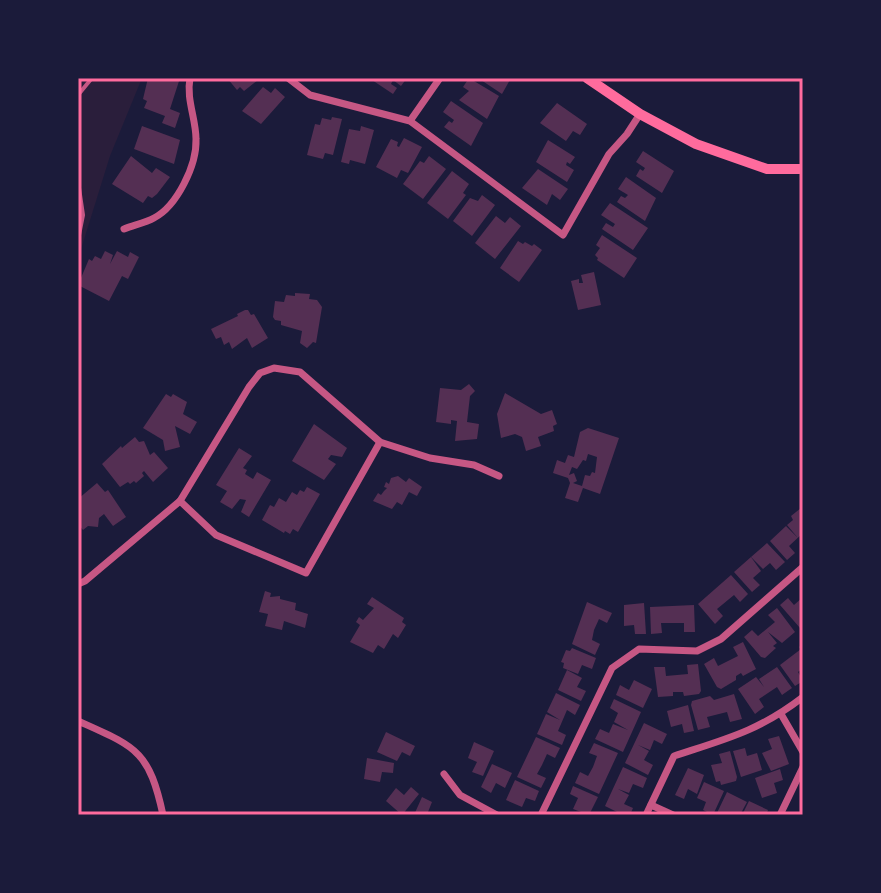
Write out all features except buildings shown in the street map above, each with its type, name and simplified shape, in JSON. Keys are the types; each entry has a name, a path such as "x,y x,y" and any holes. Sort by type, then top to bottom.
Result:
{"main road":[{"path":"587,78 640,114 696,144 767,169 803,169"}],"street":[{"path":"124,229 156,218 184,186 195,156 190,78"},
{"path":"288,78 310,95 410,121 563,235 609,154 640,114"},
{"path":"410,121 440,78"},
{"path":"78,584 180,501 249,387 260,373 274,368 300,372 380,442 430,458 474,465 499,476"},
{"path":"180,501 216,535 306,573 380,442"},
{"path":"541,815 612,668 639,649 697,651 721,639 803,567"},
{"path":"646,815 674,756 749,732 803,697"},
{"path":"781,714 803,752"},
{"path":"78,721 121,741 142,758 156,781 163,815"},
{"path":"780,815 803,767"},
{"path":"444,774 460,795 497,815"},
{"path":"651,805 673,815"}],"lane":[{"path":"78,95 92,78"},
{"path":"78,181 83,215 78,240"}],"shaded area":[{"path":"78,78 142,78 110,156 78,259"}]}
